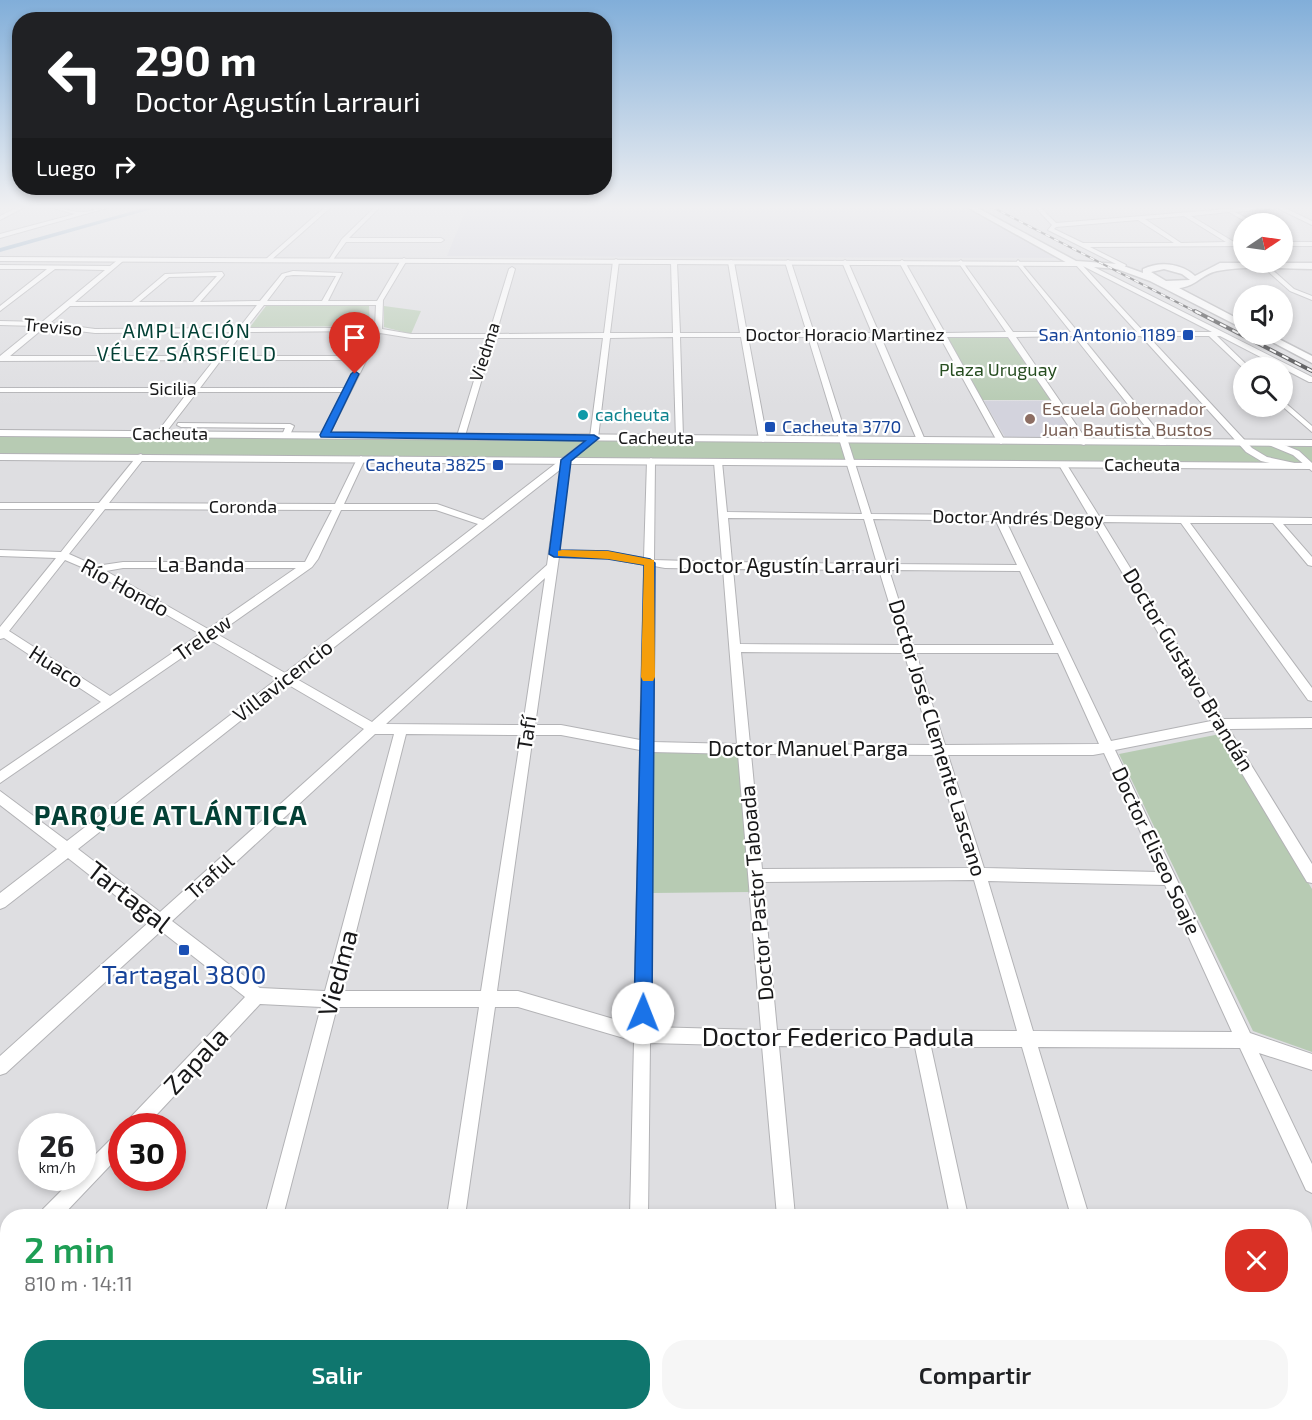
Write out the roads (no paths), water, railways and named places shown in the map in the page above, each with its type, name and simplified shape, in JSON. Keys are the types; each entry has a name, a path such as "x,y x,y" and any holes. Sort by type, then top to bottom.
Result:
{"main road":[{"path":"1134,273 1179,285 1193,281 1204,273"},
{"path":"1147,273 1155,280 1233,319"},
{"path":"1187,273 1193,281"},
{"path":"1193,281 1189,291 1195,298 1233,318"},
{"path":"1284,345 1312,358"},
{"path":"1288,345 1312,358"}],"street":[{"path":"0,309 46,273"},
{"path":"2,360 106,273"},
{"path":"325,435 378,330 379,303 396,273"},
{"name":"Viedma","path":"460,436 510,273"},
{"path":"566,460 594,438 615,273"},
{"path":"674,273 679,438"},
{"path":"733,273 763,439"},
{"name":"Doctor José Clemente Lascano","path":"792,273 979,874 1078,1209"},
{"path":"850,273 921,440"},
{"path":"908,273 1001,441"},
{"path":"969,273 1084,442"},
{"path":"1027,273 1163,442"},
{"path":"1088,273 1243,443 1264,459 1298,466"},
{"path":"1100,273 1312,380"},
{"path":"1271,273 1292,290 1312,298"},
{"path":"134,303 167,274 222,274 195,303"},
{"path":"160,434 240,330 287,274 340,274 324,303"},
{"path":"69,304 379,303"},
{"name":"Treviso","path":"0,323 45,324 95,331 378,330 411,336 466,336"},
{"name":"Doctor Horacio Martinez","path":"466,336 1224,334"},
{"path":"1212,335 1235,357"},
{"path":"2,360 363,358"},
{"name":"Sicilia","path":"0,390 347,390"},
{"path":"1293,412 1312,430"},
{"path":"181,425 290,426 286,435"},
{"name":"Cacheuta","path":"0,433 1312,443"},
{"path":"1272,443 1296,453 1312,467"},
{"name":"Cacheuta","path":"0,457 1312,467"},
{"path":"1,633 141,457"},
{"name":"Trelew","path":"0,778 308,565 361,459"},
{"name":"Villavicencio","path":"0,902 566,460"},
{"name":"Tafí","path":"457,1209 566,460"},
{"path":"639,1209 651,461"},
{"name":"Doctor Pastor Taboada","path":"718,462 785,1209"},
{"name":"Doctor Gustavo Brandán","path":"1063,465 1312,876"},
{"path":"531,487 553,485 562,494"},
{"name":"Coronda","path":"0,506 443,508 484,523"},
{"name":"Doctor Andrés Degoy","path":"723,515 1312,520"},
{"name":"Doctor Eliseo Soaje","path":"1000,518 1312,1184"},
{"path":"1183,519 1312,697"},
{"path":"1275,520 1312,563"},
{"path":"0,553 63,555"},
{"name":"Doctor Agustín Larrauri","path":"554,554 608,555 650,563 728,566 1024,568"},
{"name":"Río Hondo","path":"63,555 95,569 374,729"},
{"name":"La Banda","path":"95,569 123,565 308,565"},
{"name":"Traful","path":"0,1067 552,566"},
{"name":"Huaco","path":"1,633 110,702"},
{"path":"735,648 1062,649"},
{"name":"Doctor Manuel Parga","path":"374,729 528,729 583,733 647,747 1108,749 1221,724 1312,723"},
{"name":"Viedma","path":"276,1209 401,730"},
{"name":"Tartagal","path":"0,797 257,996"},
{"path":"755,876 979,874 1169,879"},
{"name":"Doctor Federico Padula","path":"257,996 332,999 487,998 534,1002 642,1035 770,1038 1245,1040 1312,1062"},
{"name":"Zapala","path":"146,1113 257,996"},
{"path":"921,1038 958,1209"},
{"path":"57,1209 108,1155"}],"railway":[{"path":"1121,273 1198,313"},
{"path":"1195,311 1312,371"}],"place":[{"name":"San Antonio 1189","path":"1188,335"},
{"name":"cacheuta","path":"583,415"},
{"name":"Escuela Gobernador Juan Bautista Bustos","path":"1030,419"},
{"name":"Cacheuta 3770","path":"770,427"},
{"name":"Cacheuta 3825","path":"498,465"},
{"name":"Tartagal 3800","path":"184,950"}],"district":[{"name":"AMPLIACIÓN VÉLEZ SÁRSFIELD","path":"187,342"},
{"name":"PARQUE ATLÁNTICA","path":"171,816"}],"park label":[{"name":"Plaza Uruguay","path":"998,370"}]}
